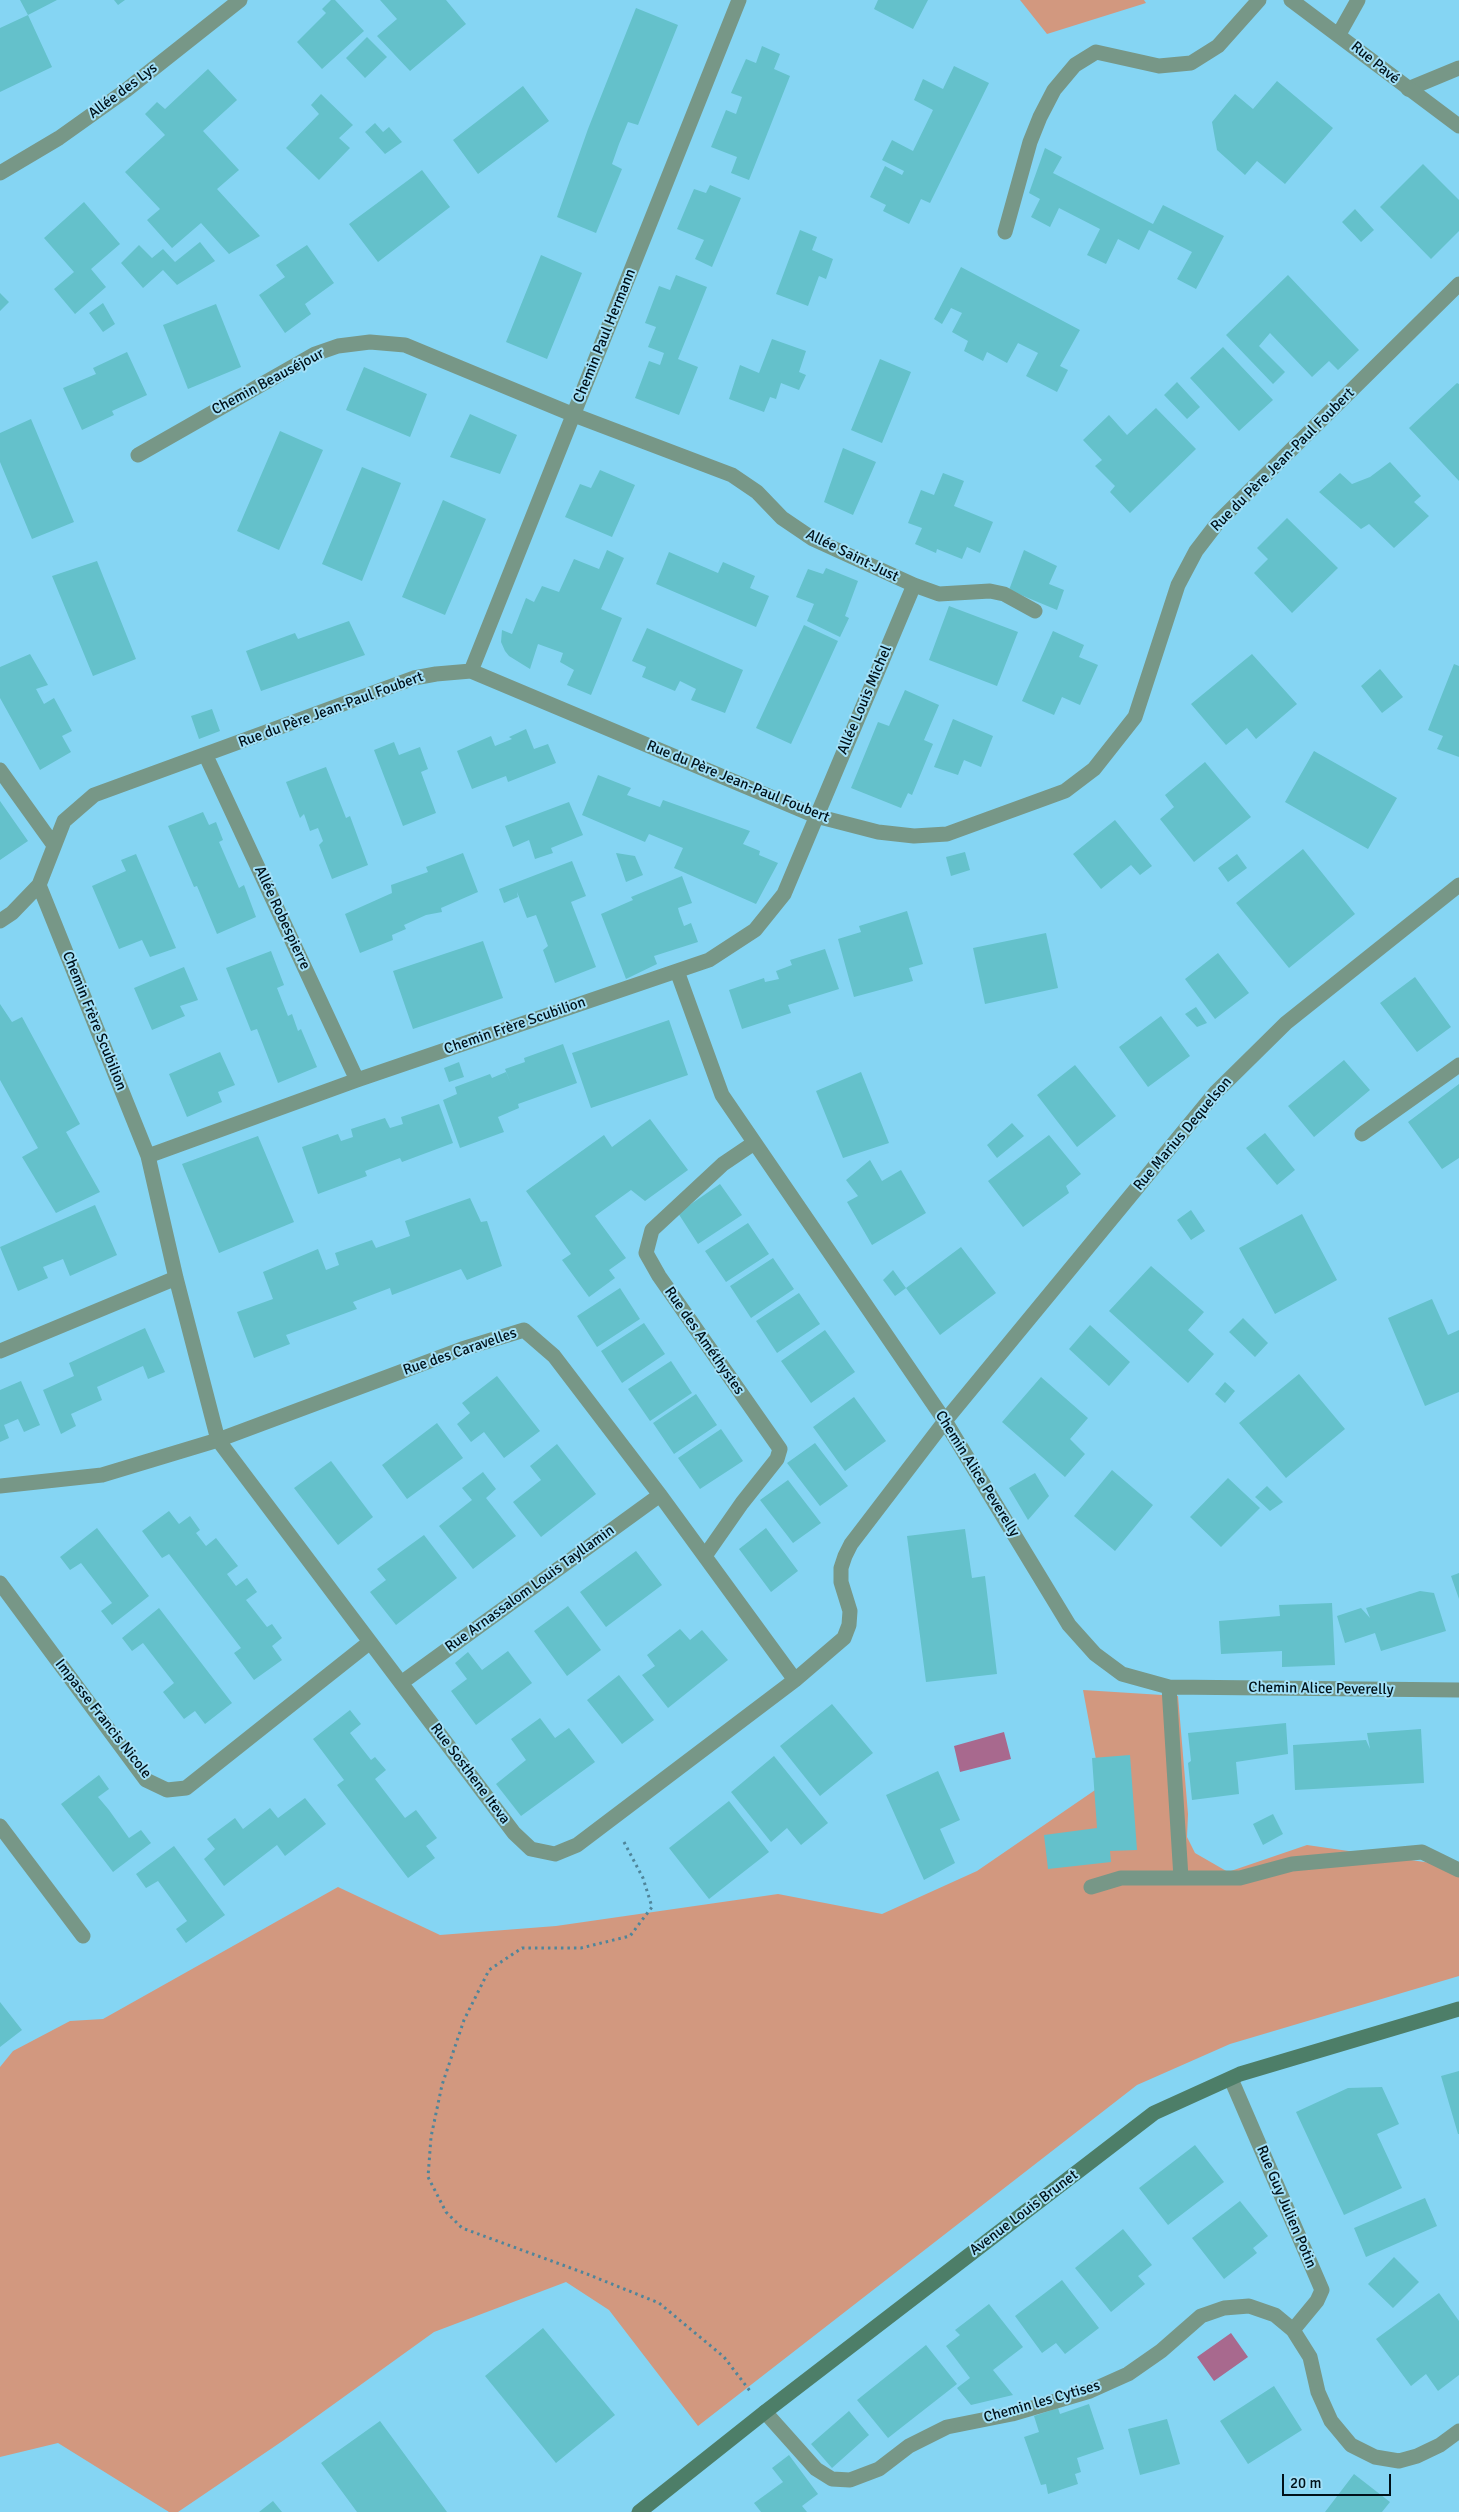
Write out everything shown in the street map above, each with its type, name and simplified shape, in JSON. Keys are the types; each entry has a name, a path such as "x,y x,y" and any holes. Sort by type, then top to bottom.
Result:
{"street":[{"name":"Allée des Lys","path":"0,173 59,138 125,91 240,0"},
{"name":"Chemin Paul Hermann","path":"471,671 739,0"},
{"path":"1005,232 1030,142 1040,117 1054,90 1075,65 1096,52 1159,66 1191,63 1218,46 1260,0"},
{"name":"Rue Pavé","path":"1291,0 1339,34 1408,89 1459,126"},
{"path":"1339,34 1358,0"},
{"path":"1408,89 1459,68"},
{"name":"Rue du Père Jean-Paul Foubert","path":"0,921 12,913 39,885 53,844 64,821 94,795 206,756 414,678 471,671 816,816 878,832 914,836 947,834 1065,791 1094,769 1135,717 1178,585 1196,551 1219,521 1459,284"},
{"name":"Chemin Beauséjour","path":"138,455 315,354 338,346 370,342 405,345 574,415"},
{"name":"Allée Saint-Just","path":"574,415 732,475 757,492 782,518 813,539 914,585 939,594 990,591 1004,594 1035,611"},
{"name":"Allée Louis Michel","path":"816,816 914,585"},
{"name":"Allée Robespierre","path":"206,756 357,1080"},
{"path":"0,770 53,844"},
{"name":"Chemin Frère Scubilion","path":"148,1156 357,1080 709,960 755,930 784,894 816,816"},
{"name":"Chemin Frère Scubilion","path":"39,885 148,1156 176,1278 218,1440"},
{"name":"Rue Marius Dequelson","path":"795,1680 844,1638 850,1625 850,1611 841,1582 841,1568 844,1556 851,1544 946,1421 1216,1092 1286,1023 1459,885"},
{"name":"Chemin Alice Peverelly","path":"677,971 722,1095 946,1421 1069,1625 1095,1654 1122,1674 1169,1687 1459,1690"},
{"path":"1362,1134 1459,1065"},
{"name":"Rue des Améthystes","path":"706,1556 742,1503 777,1459 780,1449 659,1276 646,1253 652,1230 723,1164 754,1143"},
{"path":"0,1351 176,1278"},
{"name":"Rue des Caravelles","path":"0,1486 102,1475 218,1440 462,1349 524,1330 554,1356 706,1556 795,1680"},
{"name":"Rue Sosthene Iteva","path":"218,1440 514,1833 531,1848 555,1854 578,1845 795,1680"},
{"name":"Rue Arnassalom Louis Tayllamin","path":"401,1683 660,1495"},
{"name":"Impasse Francis Nicole","path":"0,1583 146,1780 167,1790 186,1788 370,1642"},
{"path":"1169,1687 1181,1878"},
{"path":"0,1826 83,1936"},
{"path":"1091,1887 1121,1878 1240,1878 1292,1864 1422,1852 1459,1870"},
{"name":"Avenue Louis Brunet","path":"640,2512 765,2412 1154,2114 1231,2079 1459,2009"},
{"name":"Rue Guy Julien Potin","path":"1231,2079 1322,2290 1317,2301 1293,2330"},
{"name":"Chemin les Cytises","path":"765,2412 816,2469 832,2479 850,2480 879,2470 909,2446 947,2427 1029,2408 1090,2390 1128,2374 1161,2350 1201,2316 1224,2308 1248,2306 1275,2315 1293,2330 1310,2357 1318,2392 1331,2420 1351,2445 1375,2457 1400,2461 1417,2456 1440,2445 1459,2431"}],"path":[{"path":"611,1819 643,1878 652,1907 630,1936 581,1948 522,1948 489,1970 464,2020 442,2085 431,2138 428,2177 446,2212 462,2228 587,2274 659,2304 724,2357 765,2412"}],"shaded area":[{"path":"1020,0 1144,0 1146,3 1047,34"},
{"path":"1083,1690 1178,1696 1188,1814 1187,1837 1195,1853 1228,1872 1307,1845 1459,1867 1459,1976 1230,2044 1137,2085 698,2426 609,2310 566,2282 434,2332 284,2440 178,2512 169,2512 58,2443 0,2457 0,2067 13,2051 70,2021 103,2019 338,1887 440,1935 556,1926 778,1894 882,1914 977,1871 1101,1786"},
{"path":"1004,1732 1011,1759 960,1772 954,1746"},
{"path":"1231,2333 1248,2357 1214,2381 1197,2357"}],"building":[{"path":"20,0 57,0 28,15"},
{"path":"114,0 125,0 118,5"},
{"path":"331,0 335,0 364,31 322,69 297,42 326,13 322,9"},
{"path":"380,0 446,0 466,24 410,71 377,36 397,19"},
{"path":"878,0 928,0 913,29 874,9"},
{"path":"636,8 678,25 638,125 628,122 619,144 612,164 622,169 596,233 557,217 588,129"},
{"path":"28,15 52,67 0,92 0,28"},
{"path":"367,37 387,57 365,78 346,58"},
{"path":"762,46 780,54 774,69 790,76 749,180 731,173 737,157 711,147 726,110 736,114 742,97 731,93 746,59 756,63"},
{"path":"954,66 989,83 930,203 921,199 909,224 883,211 886,205 870,197 885,166 902,175 904,171 882,160 892,140 913,151 933,110 914,100 923,79 943,89"},
{"path":"208,69 237,100 203,131 239,170 217,189 260,236 229,254 201,223 172,248 147,220 160,209 125,172 165,135 145,114 157,102 165,109"},
{"path":"1277,81 1333,128 1285,184 1257,161 1245,175 1217,150 1212,122 1235,94 1253,109"},
{"path":"523,86 549,121 478,174 453,140"},
{"path":"321,94 353,125 339,138 350,148 319,180 286,148 319,114 311,105"},
{"path":"375,123 383,132 389,127 402,142 385,154 365,132"},
{"path":"1045,148 1062,157 1053,173 1153,224 1163,205 1224,236 1196,289 1177,279 1192,252 1149,230 1139,250 1118,239 1106,264 1087,255 1100,229 1059,208 1050,227 1031,217 1040,199 1029,193"},
{"path":"1423,164 1459,200 1459,231 1431,259 1380,207"},
{"path":"422,170 450,207 378,262 349,224"},
{"path":"710,185 741,198 712,267 695,259 704,240 677,229 694,189 706,193"},
{"path":"84,202 120,244 91,269 106,287 75,314 54,289 74,272 44,238"},
{"path":"1355,209 1374,230 1361,242 1342,222"},
{"path":"800,230 817,237 812,250 833,259 826,279 819,276 808,306 776,294"},
{"path":"200,242 215,261 177,285 163,270 143,288 121,263 139,245 152,258 163,249 175,262"},
{"path":"307,245 334,283 305,304 311,314 285,333 259,295 285,277 276,265"},
{"path":"541,255 582,273 547,359 506,342"},
{"path":"961,267 1080,330 1060,366 1068,370 1057,392 1026,376 1038,353 1018,343 1007,363 987,352 983,361 964,351 968,341 952,332 962,313 951,308 942,324 934,319"},
{"path":"676,275 707,287 678,359 698,367 679,415 635,398 649,361 660,365 664,353 648,347 656,327 645,323 659,286 670,290"},
{"path":"1288,275 1359,350 1338,370 1329,361 1312,377 1270,333 1259,346 1285,372 1273,384 1226,335"},
{"path":"0,293 9,302 0,311"},
{"path":"103,303 115,324 103,332 89,313"},
{"path":"216,304 241,367 188,389 163,325"},
{"path":"772,339 806,351 799,372 806,375 799,390 781,383 776,399 770,397 764,412 729,399 740,365 759,373"},
{"path":"1223,347 1273,400 1239,431 1190,378"},
{"path":"127,352 147,395 112,411 114,415 82,430 63,388 96,374 93,368"},
{"path":"880,359 911,372 882,443 851,430"},
{"path":"364,367 427,394 410,437 346,410"},
{"path":"1177,382 1200,407 1187,419 1164,395"},
{"path":"1457,383 1459,384 1459,481 1409,428"},
{"path":"1156,408 1196,449 1130,513 1110,492 1115,486 1095,466 1102,460 1083,440 1109,415 1127,435"},
{"path":"470,414 517,435 500,474 450,457"},
{"path":"31,419 74,522 32,539 0,462 0,433"},
{"path":"280,431 323,450 279,550 237,531"},
{"path":"843,448 876,462 853,515 824,502"},
{"path":"1390,462 1421,496 1414,502 1429,516 1394,548 1369,524 1361,529 1319,492 1340,473 1352,484 1370,477"},
{"path":"362,467 401,483 362,581 322,564"},
{"path":"600,470 635,485 612,537 565,517 580,484 591,488"},
{"path":"943,473 964,481 954,506 993,522 980,553 967,547 962,559 937,549 936,553 915,544 922,528 908,523 921,490 934,495"},
{"path":"443,500 486,519 445,615 402,597"},
{"path":"1287,518 1338,568 1292,613 1254,573 1268,559 1257,548"},
{"path":"607,550 624,558 601,609 622,618 591,695 567,685 574,670 560,662 563,653 538,644 530,669 509,656 505,651 501,642 502,630 512,634 526,598 534,602 542,586 559,592 574,559 599,569"},
{"path":"1024,550 1057,566 1049,584 1064,590 1057,610 1009,590"},
{"path":"669,552 718,573 723,562 755,576 750,588 769,596 756,627 656,584"},
{"path":"97,561 136,659 93,676 52,576"},
{"path":"826,568 858,581 845,616 849,618 840,637 807,621 814,604 796,597 808,569 823,574"},
{"path":"949,606 1018,632 997,686 929,660"},
{"path":"349,621 365,655 261,691 246,651 295,633 298,639"},
{"path":"804,625 838,641 791,744 756,728"},
{"path":"647,628 743,670 725,713 691,700 696,689 680,681 675,691 642,677 646,667 632,661"},
{"path":"1053,631 1084,645 1079,657 1098,665 1080,705 1062,697 1054,715 1022,701"},
{"path":"30,654 48,685 36,689 44,704 54,698 72,731 62,736 71,752 40,770 0,698 0,667"},
{"path":"1252,654 1297,704 1256,739 1247,728 1226,745 1191,704"},
{"path":"1454,664 1459,666 1459,757 1437,749 1443,736 1428,730"},
{"path":"1380,669 1403,697 1382,713 1361,686"},
{"path":"905,690 939,705 924,740 933,744 912,795 908,793 901,808 851,788 878,722 889,726"},
{"path":"212,709 220,731 199,739 191,716"},
{"path":"953,719 993,736 981,767 964,760 958,775 934,767"},
{"path":"526,729 534,749 548,744 556,763 508,782 506,776 472,789 457,751 491,736 495,746 512,739 509,737"},
{"path":"394,742 399,755 420,747 428,769 421,772 436,813 403,826 374,750"},
{"path":"1314,751 1397,798 1368,849 1285,802"},
{"path":"1205,762 1251,817 1194,862 1160,819 1174,807 1165,795"},
{"path":"326,767 346,818 350,816 368,865 332,879 319,845 323,841 318,828 310,831 304,814 300,818 286,782"},
{"path":"598,775 631,788 627,795 660,807 663,800 750,831 743,844 760,851 759,855 778,863 756,904 674,868 683,848 649,834 645,842 582,815"},
{"path":"0,801 28,841 0,860"},
{"path":"569,802 583,835 551,848 553,853 535,859 529,840 513,847 505,826"},
{"path":"203,812 209,825 216,822 223,840 219,842 239,888 244,885 256,917 217,934 197,886 194,887 168,826"},
{"path":"1115,820 1152,866 1140,875 1131,865 1101,889 1073,854"},
{"path":"1303,849 1355,914 1289,968 1236,903"},
{"path":"965,852 970,870 951,876 946,857"},
{"path":"463,853 478,892 441,908 442,912 426,915 404,925 406,929 392,935 393,940 360,953 345,914 392,893 391,885 428,872 426,867"},
{"path":"616,853 635,856 643,875 626,882"},
{"path":"136,854 176,948 150,957 142,940 119,949 92,886 126,871 121,860"},
{"path":"1237,854 1247,868 1228,882 1218,868"},
{"path":"572,861 586,896 571,902 596,967 555,983 543,950 548,946 536,915 527,918 517,892 518,897 504,903 499,889"},
{"path":"682,876 692,903 678,908 684,926 691,923 698,942 654,956 657,964 626,979 601,914 633,900 631,897"},
{"path":"907,911 923,964 909,968 913,981 854,997 838,939 861,932 859,926"},
{"path":"1046,933 1058,988 985,1004 973,948"},
{"path":"483,941 503,998 413,1029 393,971"},
{"path":"825,949 839,989 788,1005 791,1013 742,1029 729,990 764,978 765,982 779,979 776,971 792,965 790,960"},
{"path":"271,951 284,985 277,988 288,1016 292,1014 298,1031 301,1029 317,1067 278,1083 257,1029 251,1031 226,968"},
{"path":"1218,953 1249,993 1215,1019 1185,979"},
{"path":"184,967 198,1000 180,1006 185,1016 152,1030 134,988"},
{"path":"1415,977 1451,1027 1417,1052 1380,1003"},
{"path":"0,1004 12,1022 22,1017 80,1124 66,1132 100,1192 56,1213 22,1157 38,1148 0,1080"},
{"path":"1196,1007 1207,1023 1197,1027 1185,1014"},
{"path":"1161,1016 1190,1056 1148,1087 1119,1047"},
{"path":"669,1020 688,1075 591,1108 572,1053"},
{"path":"563,1044 577,1083 518,1104 519,1108 498,1117 504,1132 460,1148 443,1100 457,1094 455,1087 490,1074 492,1078 506,1072 511,1084 505,1069 525,1062 524,1058"},
{"path":"220,1052 235,1085 218,1092 222,1102 187,1117 169,1074"},
{"path":"1344,1060 1370,1090 1314,1137 1288,1106"},
{"path":"459,1062 464,1077 449,1082 444,1068"},
{"path":"1075,1065 1116,1116 1077,1147 1037,1095"},
{"path":"861,1072 889,1143 843,1158 816,1091"},
{"path":"1459,1084 1459,1158 1442,1169 1408,1122"},
{"path":"439,1104 453,1143 402,1162 400,1158 365,1171 367,1176 318,1194 302,1147 338,1134 341,1141 353,1137 351,1129 385,1118 390,1128 403,1124 401,1117"},
{"path":"650,1119 688,1170 645,1201 631,1190 595,1216 626,1258 609,1270 615,1278 589,1297 562,1260 571,1254 526,1191 604,1135 612,1147"},
{"path":"1012,1123 1024,1136 997,1158 987,1145"},
{"path":"1265,1133 1295,1170 1277,1185 1246,1148"},
{"path":"1049,1135 1081,1174 1066,1186 1069,1193 1023,1227 988,1181"},
{"path":"258,1136 294,1222 219,1253 182,1164"},
{"path":"870,1160 882,1181 901,1170 926,1213 872,1245 847,1202 858,1196 846,1180"},
{"path":"720,1184 742,1215 698,1244 678,1213"},
{"path":"470,1198 481,1222 487,1221 502,1266 467,1280 461,1269 392,1295 390,1288 353,1302 357,1309 286,1335 290,1344 254,1358 237,1312 273,1299 263,1272 318,1249 326,1270 339,1265 335,1253 372,1240 376,1248 410,1236 405,1221"},
{"path":"95,1205 117,1255 70,1276 63,1259 43,1267 48,1278 18,1291 0,1247"},
{"path":"1191,1210 1205,1231 1191,1240 1177,1220"},
{"path":"1302,1214 1337,1280 1275,1314 1239,1248"},
{"path":"748,1223 769,1254 726,1282 705,1251"},
{"path":"961,1247 996,1293 940,1335 906,1288"},
{"path":"773,1258 794,1289 751,1318 730,1286"},
{"path":"1151,1266 1204,1312 1188,1330 1214,1354 1188,1383 1109,1311"},
{"path":"893,1270 906,1288 895,1296 883,1280"},
{"path":"620,1288 640,1319 597,1347 577,1316"},
{"path":"799,1293 820,1324 777,1353 756,1321"},
{"path":"1432,1299 1448,1335 1459,1330 1459,1392 1425,1406 1388,1318"},
{"path":"1243,1318 1268,1343 1255,1357 1229,1332"},
{"path":"644,1323 665,1354 622,1383 601,1351"},
{"path":"1090,1325 1130,1362 1109,1386 1069,1349"},
{"path":"145,1328 165,1372 148,1379 143,1366 97,1387 102,1400 71,1414 76,1426 61,1434 43,1390 74,1376 69,1363"},
{"path":"825,1330 855,1372 811,1403 781,1361"},
{"path":"671,1361 692,1393 650,1421 628,1389"},
{"path":"1299,1374 1345,1429 1286,1478 1239,1423"},
{"path":"497,1376 540,1431 504,1458 484,1432 471,1442 457,1424 470,1413 462,1403"},
{"path":"1041,1377 1088,1418 1070,1439 1085,1454 1065,1477 1002,1422"},
{"path":"21,1381 40,1425 24,1432 18,1419 4,1425 9,1438 0,1442 0,1390"},
{"path":"1225,1382 1235,1391 1225,1403 1215,1394"},
{"path":"696,1394 717,1425 674,1454 653,1423"},
{"path":"854,1397 886,1441 845,1471 813,1427"},
{"path":"437,1423 463,1458 407,1499 382,1465"},
{"path":"721,1429 743,1461 700,1489 678,1458"},
{"path":"815,1443 848,1486 820,1506 787,1463"},
{"path":"557,1444 596,1494 541,1537 513,1502 541,1480 530,1466"},
{"path":"331,1461 373,1517 338,1545 294,1488"},
{"path":"1112,1470 1153,1505 1115,1551 1074,1516"},
{"path":"483,1472 496,1489 486,1498 516,1536 473,1569 439,1526 472,1500 462,1488"},
{"path":"1035,1473 1049,1496 1028,1520 1009,1488"},
{"path":"1228,1478 1260,1508 1221,1547 1190,1517"},
{"path":"788,1480 821,1523 793,1543 760,1500"},
{"path":"1267,1486 1283,1502 1270,1511 1255,1497"},
{"path":"169,1511 179,1524 190,1516 200,1530 196,1533 206,1546 216,1538 238,1566 227,1574 236,1586 247,1578 257,1592 246,1600 267,1627 272,1624 282,1638 272,1646 282,1660 254,1680 234,1653 241,1648 169,1554 162,1558 142,1531"},
{"path":"97,1528 149,1596 112,1625 101,1611 112,1603 81,1563 70,1570 60,1557"},
{"path":"766,1528 798,1571 771,1592 739,1549"},
{"path":"965,1529 972,1578 985,1576 997,1674 926,1682 907,1536"},
{"path":"424,1535 457,1578 396,1625 370,1592 386,1580 377,1569"},
{"path":"636,1551 662,1585 606,1627 580,1592"},
{"path":"1459,1573 1459,1599 1451,1576"},
{"path":"1420,1591 1434,1593 1446,1631 1381,1651 1375,1633 1345,1643 1337,1616 1361,1608 1370,1618 1366,1608"},
{"path":"1332,1603 1335,1665 1282,1667 1282,1651 1221,1654 1219,1621 1280,1616 1279,1605"},
{"path":"568,1606 601,1650 567,1676 534,1631"},
{"path":"159,1608 232,1703 205,1724 195,1711 184,1719 163,1692 174,1683 143,1643 132,1651 122,1638"},
{"path":"680,1629 690,1640 702,1630 728,1660 668,1708 642,1675 655,1666 647,1655"},
{"path":"508,1651 532,1683 476,1725 451,1691 467,1679 455,1663 468,1652 482,1670"},
{"path":"619,1675 654,1720 622,1744 587,1700"},
{"path":"832,1704 873,1753 820,1796 780,1746"},
{"path":"350,1710 361,1724 350,1733 371,1760 375,1757 386,1770 375,1779 405,1818 416,1810 437,1838 426,1846 435,1858 408,1878 337,1785 344,1780 313,1739"},
{"path":"540,1718 555,1738 569,1728 595,1762 521,1816 496,1784 526,1760 511,1739"},
{"path":"1286,1723 1288,1754 1236,1762 1239,1794 1192,1800 1188,1763 1191,1761 1188,1733"},
{"path":"1421,1729 1424,1783 1295,1790 1293,1745 1366,1740 1370,1749 1367,1733"},
{"path":"1130,1755 1137,1850 1110,1851 1111,1862 1048,1869 1044,1835 1097,1828 1092,1758"},
{"path":"774,1756 828,1823 801,1845 787,1828 771,1842 731,1792"},
{"path":"938,1771 960,1820 940,1829 955,1863 924,1880 886,1795"},
{"path":"99,1775 109,1789 98,1797 129,1838 141,1830 151,1843 113,1872 61,1804"},
{"path":"305,1798 326,1824 285,1856 277,1845 224,1886 204,1859 215,1849 207,1839 235,1818 243,1829 270,1808 278,1818"},
{"path":"729,1801 769,1852 709,1899 669,1848"},
{"path":"1273,1814 1283,1834 1263,1845 1253,1824"},
{"path":"174,1846 225,1915 186,1943 176,1929 187,1921 158,1881 146,1888 136,1874"},
{"path":"0,2002 22,2030 0,2047"},
{"path":"1459,2071 1459,2134 1458,2134 1441,2076"},
{"path":"1382,2087 1399,2124 1377,2134 1402,2188 1344,2215 1296,2112 1348,2088"},
{"path":"1195,2145 1224,2182 1168,2225 1139,2188"},
{"path":"1425,2198 1437,2226 1366,2257 1354,2228"},
{"path":"1240,2201 1268,2236 1253,2248 1257,2253 1224,2279 1192,2238"},
{"path":"1123,2229 1152,2265 1138,2276 1145,2284 1111,2312 1075,2268"},
{"path":"1394,2257 1419,2282 1393,2308 1368,2284"},
{"path":"1062,2280 1099,2328 1065,2354 1056,2343 1042,2353 1015,2316"},
{"path":"1439,2293 1459,2321 1459,2375 1438,2391 1426,2374 1411,2386 1376,2339"},
{"path":"989,2304 1023,2347 993,2370 1013,2395 971,2405 957,2388 970,2378 946,2346 960,2335 955,2330"},
{"path":"543,2328 615,2415 556,2463 485,2376"},
{"path":"926,2345 957,2384 888,2438 857,2400"},
{"path":"1274,2386 1302,2430 1248,2464 1220,2421"},
{"path":"1089,2404 1104,2449 1077,2458 1081,2472 1075,2474 1078,2484 1048,2494 1046,2484 1041,2485 1024,2437 1039,2432 1034,2416 1058,2408 1060,2414"},
{"path":"849,2411 869,2435 832,2468 811,2444"},
{"path":"1167,2419 1180,2464 1140,2475 1128,2429"},
{"path":"380,2421 447,2512 357,2512 321,2463"},
{"path":"789,2455 818,2494 802,2506 807,2512 761,2512 754,2503 783,2482 772,2468"},
{"path":"1354,2474 1390,2502 1382,2512 1325,2512"},
{"path":"273,2501 282,2512 259,2512"}]}
